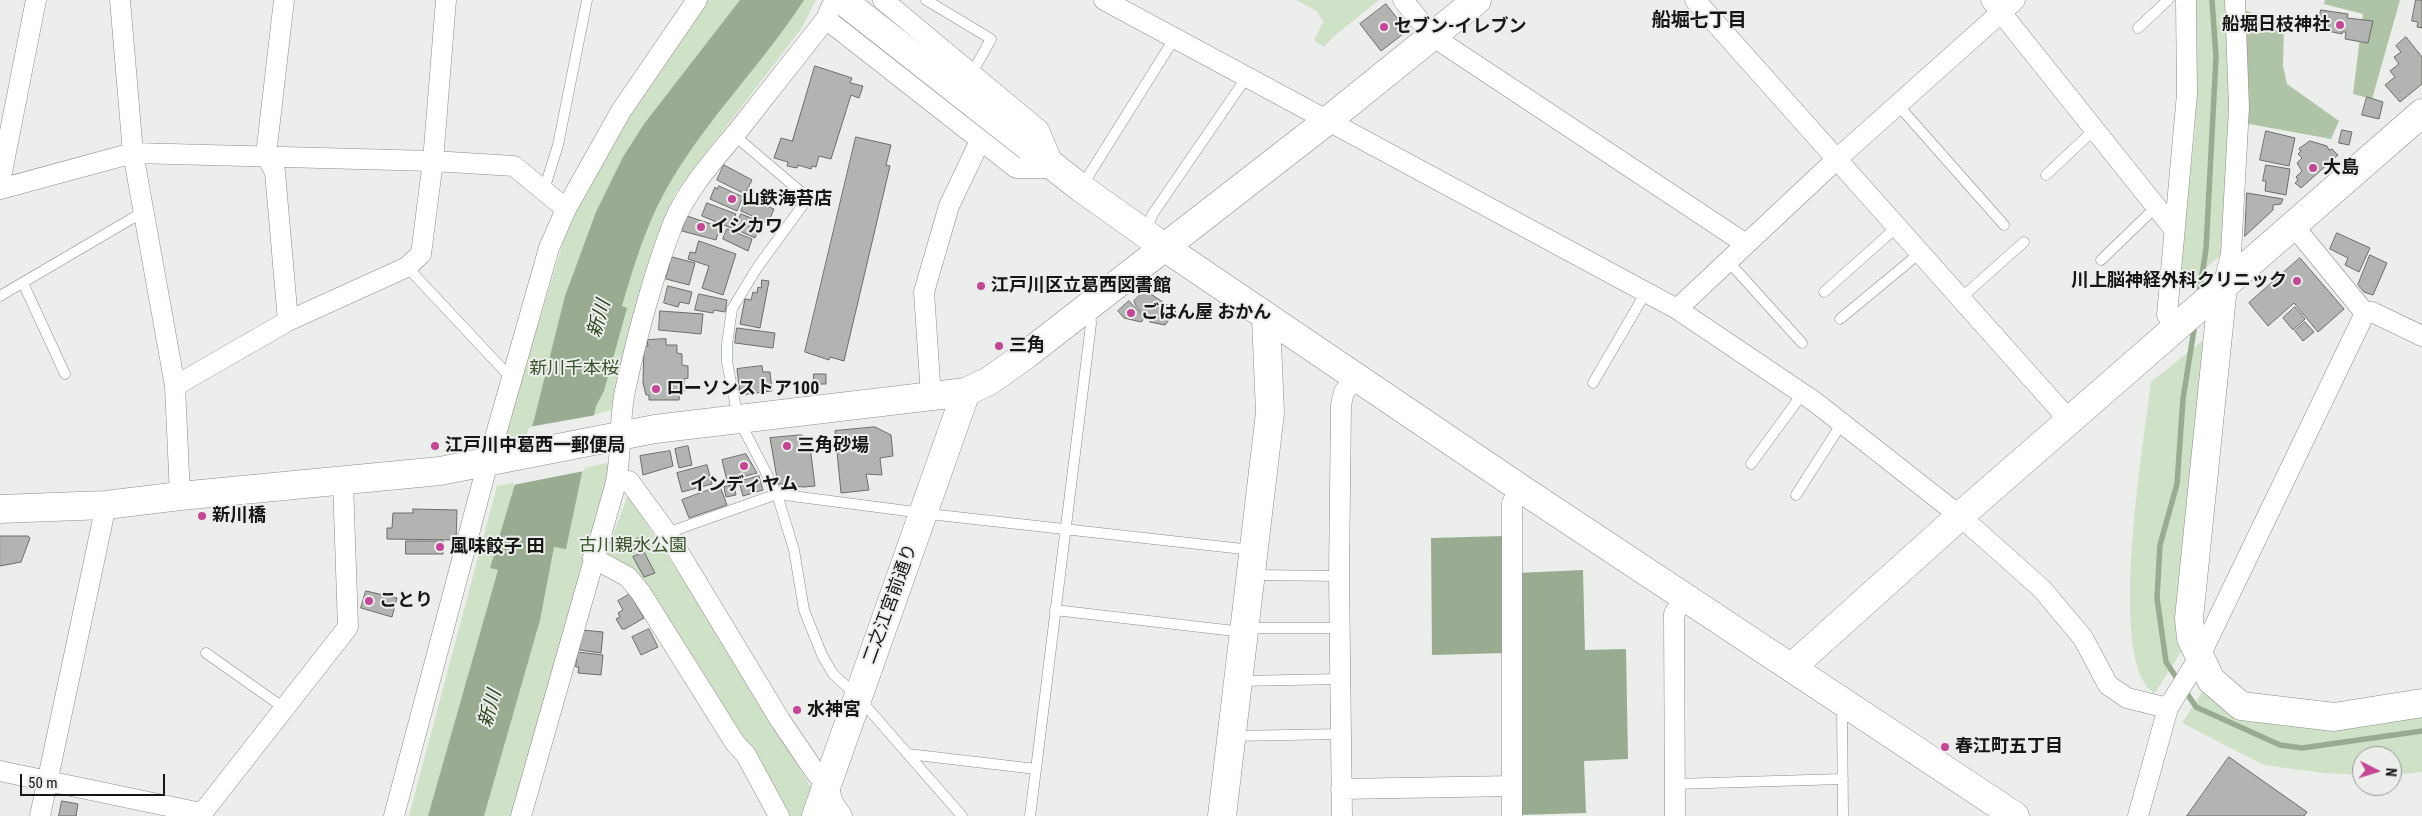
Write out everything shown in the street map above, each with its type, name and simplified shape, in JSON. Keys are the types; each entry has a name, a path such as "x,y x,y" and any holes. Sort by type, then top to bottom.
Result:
{"street":[{"path":"0,182 36,0"},
{"path":"120,0 133,154 174,386 180,496"},
{"path":"284,0 266,155 274,172 288,321"},
{"path":"174,386 288,321 407,267 421,254 433,161 446,0"},
{"path":"394,816 495,460 512,379 550,248 566,209 621,110 697,0"},
{"path":"521,816 617,479 621,454 614,437 650,294 675,221 694,185 834,10 834,0"},
{"path":"1104,0 1677,309 1803,393 1960,516 2042,589 2083,638 2108,685 2127,698 2168,708"},
{"path":"1403,0 1432,36 1746,244"},
{"path":"0,509 106,505 440,471 614,437 738,418 966,392 989,381 1027,354 1090,304 1155,241 1327,121 1477,0"},
{"path":"1695,0 1838,158 2069,420"},
{"path":"2176,327 2167,315 2187,94 2186,0"},
{"path":"2235,0 2239,107 2231,254 2223,286 2188,618 2191,638 2211,680 2241,706 2334,717 2422,703"},
{"path":"1677,309 1838,158 1898,105 2002,4 2094,130 2174,229"},
{"path":"834,10 877,11 971,75 1039,130 1055,168"},
{"path":"834,10 980,141 1016,168 1055,168"},
{"path":"877,11 1055,168 1155,241 1266,318 1520,488 2015,816"},
{"path":"1792,667 2069,420 2292,224 2422,113"},
{"path":"932,397 924,292 950,206 980,141"},
{"path":"0,189 133,154 266,155 514,166 566,209"},
{"path":"2292,224 2365,313"},
{"path":"2365,313 2372,312 2422,336"},
{"path":"2138,816 2168,708 2200,656 2365,313"},
{"path":"1222,816 1270,413 1266,318"},
{"path":"1342,816 1339,576 1341,405 1344,392 1356,378"},
{"name":"二之江宮前通り","path":"816,816 966,392"},
{"path":"617,479 629,481 667,533 780,720 816,773 828,785 833,803 842,816"},
{"path":"0,770 200,815 348,627 343,482"},
{"path":"1512,816 1512,503 1520,488"},
{"path":"40,816 106,505"},
{"path":"593,558 628,577 641,593 735,743 746,755 779,816"},
{"path":"1675,816 1674,614 1684,597"},
{"path":"1342,788 1512,786"}],"lane":[{"path":"544,190 558,145 586,0"},
{"path":"926,0 991,39 971,75"},
{"path":"2138,28 2168,0"},
{"path":"1081,188 1174,39"},
{"path":"1155,241 1152,215 1246,78"},
{"path":"1898,105 2004,225"},
{"path":"2046,175 2094,130"},
{"path":"734,135 808,198 757,268 732,309 727,344 728,362 738,418 777,494 794,550 804,610 818,646 833,674 857,696 962,816"},
{"path":"2101,260 2156,207"},
{"path":"0,296 143,212"},
{"path":"1824,292 1898,226"},
{"path":"1962,298 2024,242"},
{"path":"1840,319 1921,252"},
{"path":"1728,261 1802,343"},
{"path":"407,267 512,379"},
{"path":"23,283 65,374"},
{"path":"1593,383 1646,292"},
{"path":"1030,816 1091,324 1090,304"},
{"path":"1751,464 1803,393"},
{"path":"1796,495 1842,423"},
{"path":"667,533 777,494 1065,529 1339,576"},
{"path":"1055,610 1244,630 1340,628"},
{"path":"206,653 284,708"},
{"path":"1237,682 1340,679"},
{"path":"1842,701 1844,816"},
{"path":"1232,736 1341,734"},
{"path":"908,754 1036,769"},
{"path":"1675,784 1843,779"}],"green space":[{"name":"新川千本桜","path":"703,0 816,0 801,29 674,195 612,410 503,440 573,210 628,113"},
{"path":"1296,0 1379,0 1333,37 1324,47 1314,40 1323,22 1317,11"},
{"path":"2196,0 2228,0 2233,102 2221,255 2176,294 2195,132"},
{"path":"2211,334 2186,644 2155,693 2140,674 2132,641 2130,597 2136,497 2151,382"},
{"path":"607,463 614,478 518,816 409,816 497,486"},
{"name":"古川親水公園","path":"628,495 771,716 770,720 809,784 834,816 784,816 605,556"},
{"path":"2209,681 2219,693 2422,712 2422,772 2402,774 2402,746 2352,746 2352,774 2324,773 2264,765 2182,723"}],"shaded area":[{"path":"2325,0 2400,0 2372,99 2353,94 2363,14 2324,4"},
{"path":"2240,9 2284,23 2283,66 2287,84 2339,121 2331,139 2244,123"}],"water":[{"name":"新川","path":"740,0 804,0 690,151 658,205 647,230 622,306 627,308 604,391 596,406 566,549 554,547 540,620 484,816 428,816 498,570 490,568 534,420 565,296 596,212 623,157 644,124"},
{"path":"1505,536 1506,653 1432,655 1431,538"},
{"path":"1583,570 1585,650 1626,649 1628,759 1584,761 1586,813 1518,815 1517,573"}],"pier":[{"path":"596,415 584,471 513,485 529,427"}],"building":[{"path":"2416,0 2422,0 2422,28 2417,27 2418,22 2412,21"},
{"path":"1386,4 1407,31 1381,51 1360,24"},
{"path":"2321,10 2348,14 2347,18 2373,21 2368,43 2345,39 2346,32 2342,32 2342,34 2323,30 2324,26 2318,25"},
{"path":"2406,37 2422,57 2422,84 2400,102 2385,85 2395,77 2390,71 2399,64 2394,57 2401,52 2396,46"},
{"path":"815,66 852,78 850,83 863,86 859,98 851,95 831,159 819,156 816,167 812,166 811,169 798,165 797,168 787,166 788,162 774,158 781,138 792,141"},
{"path":"2367,97 2383,102 2379,119 2362,115"},
{"path":"2342,130 2352,132 2349,145 2339,143"},
{"path":"2266,131 2295,138 2289,166 2260,160"},
{"path":"856,137 891,145 886,165 890,166 844,361 830,357 829,360 805,352"},
{"path":"2310,141 2327,146 2329,150 2332,149 2338,155 2301,188 2295,183 2298,180 2296,177 2302,171 2297,163 2302,158 2298,154 2301,151 2299,149"},
{"path":"724,165 752,180 745,194 717,180"},
{"path":"2266,165 2290,169 2286,195 2265,191 2266,181 2263,181"},
{"path":"719,186 743,197 737,211 710,199 715,187 717,189"},
{"path":"2247,193 2283,199 2281,204 2273,205 2273,210 2245,236"},
{"path":"747,198 774,209 768,223 741,211"},
{"path":"707,203 736,214 731,228 702,216"},
{"path":"741,214 761,222 755,238 735,229"},
{"path":"687,216 720,227 716,240 682,231"},
{"path":"727,229 752,239 748,251 723,239"},
{"path":"2337,233 2370,248 2359,272 2345,265 2348,258 2330,249"},
{"path":"699,241 736,254 723,295 702,288 709,266 688,259 690,252 695,253"},
{"path":"2370,255 2387,263 2373,295 2364,292 2358,285"},
{"path":"672,257 695,263 689,285 666,279"},
{"name":"川上脳神経外科クリニック","path":"2300,258 2344,309 2318,332 2294,303 2268,326 2249,303"},
{"path":"762,280 769,281 760,328 740,324 745,299 751,300 753,292 757,293 758,287 761,288"},
{"path":"668,286 692,292 689,304 680,302 678,307 664,303"},
{"path":"1145,290 1176,311 1165,325 1150,322 1136,306 1134,301"},
{"path":"699,294 727,300 725,312 714,310 713,313 695,310"},
{"path":"1129,301 1145,318 1141,322 1124,318 1118,311"},
{"path":"2295,307 2305,319 2293,330 2283,318"},
{"path":"660,311 703,314 701,334 659,330"},
{"path":"2305,322 2314,332 2303,341 2295,331"},
{"path":"737,328 775,333 773,348 735,343"},
{"path":"666,339 666,345 677,345 677,353 682,354 682,365 688,366 688,378 684,379 684,392 680,392 679,400 649,400 649,395 646,395 643,383 644,347 648,346 647,340"},
{"path":"762,366 763,372 770,372 772,391 740,395 737,369"},
{"path":"814,374 826,374 826,384 814,384"},
{"path":"875,427 891,435 893,456 880,458 882,475 866,474 869,490 841,493 835,431"},
{"path":"801,435 805,437 807,446 810,446 815,486 804,487 778,484 770,438"},
{"path":"688,446 692,465 679,468 675,449"},
{"path":"670,451 673,466 643,475 640,456"},
{"path":"746,454 757,473 727,481 722,460"},
{"path":"707,465 712,484 682,492 677,473"},
{"path":"759,476 763,490 743,496 739,482"},
{"path":"734,485 736,495 726,497 724,487"},
{"path":"720,486 727,505 689,518 682,500"},
{"path":"413,509 457,510 456,540 387,539 387,528 392,528 393,513 413,513"},
{"path":"0,536 28,536 30,538 21,562 0,566"},
{"path":"638,538 643,546 632,553 628,545"},
{"path":"406,541 443,541 443,554 406,554"},
{"path":"644,552 655,573 644,577 633,557"},
{"path":"366,591 397,598 392,617 361,608"},
{"path":"630,594 644,618 622,629 616,619 620,617 618,613 623,610 618,601"},
{"path":"649,629 658,647 641,655 632,637"},
{"path":"582,630 603,632 601,653 580,650"},
{"path":"578,652 603,655 601,675 578,673 579,667 576,667"},
{"path":"2229,757 2307,812 2304,816 2187,816"},
{"path":"62,801 78,804 76,816 59,816"}],"waterway":[{"path":"2199,294 2206,249 2216,57 2212,0"},
{"path":"2195,323 2183,399 2177,484 2160,545 2157,598 2166,662 2196,707 2280,745 2302,748 2422,731"}],"place":[{"name":"船堀日枝神社","path":"2340,25"},
{"name":"セブン-イレブン","path":"1384,27"},
{"name":"大島","path":"2313,168"},
{"name":"山鉄海苔店","path":"732,199"},
{"name":"イシカワ","path":"701,227"},
{"name":"川上脳神経外科クリニック","path":"2297,281"},
{"name":"江戸川区立葛西図書館","path":"981,286"},
{"name":"ごはん屋 おかん","path":"1131,313"},
{"name":"三角","path":"999,346"},
{"name":"ローソンストア100","path":"656,389"},
{"name":"江戸川中葛西一郵便局","path":"435,446"},
{"name":"三角砂場","path":"787,446"},
{"name":"インディヤム","path":"744,466"},
{"name":"新川橋","path":"202,516"},
{"name":"風味餃子 田","path":"440,547"},
{"name":"ことり","path":"369,601"},
{"name":"水神宮","path":"797,710"},
{"name":"春江町五丁目","path":"1945,747"}],"district":[{"name":"船堀七丁目","path":"1699,21"}]}
